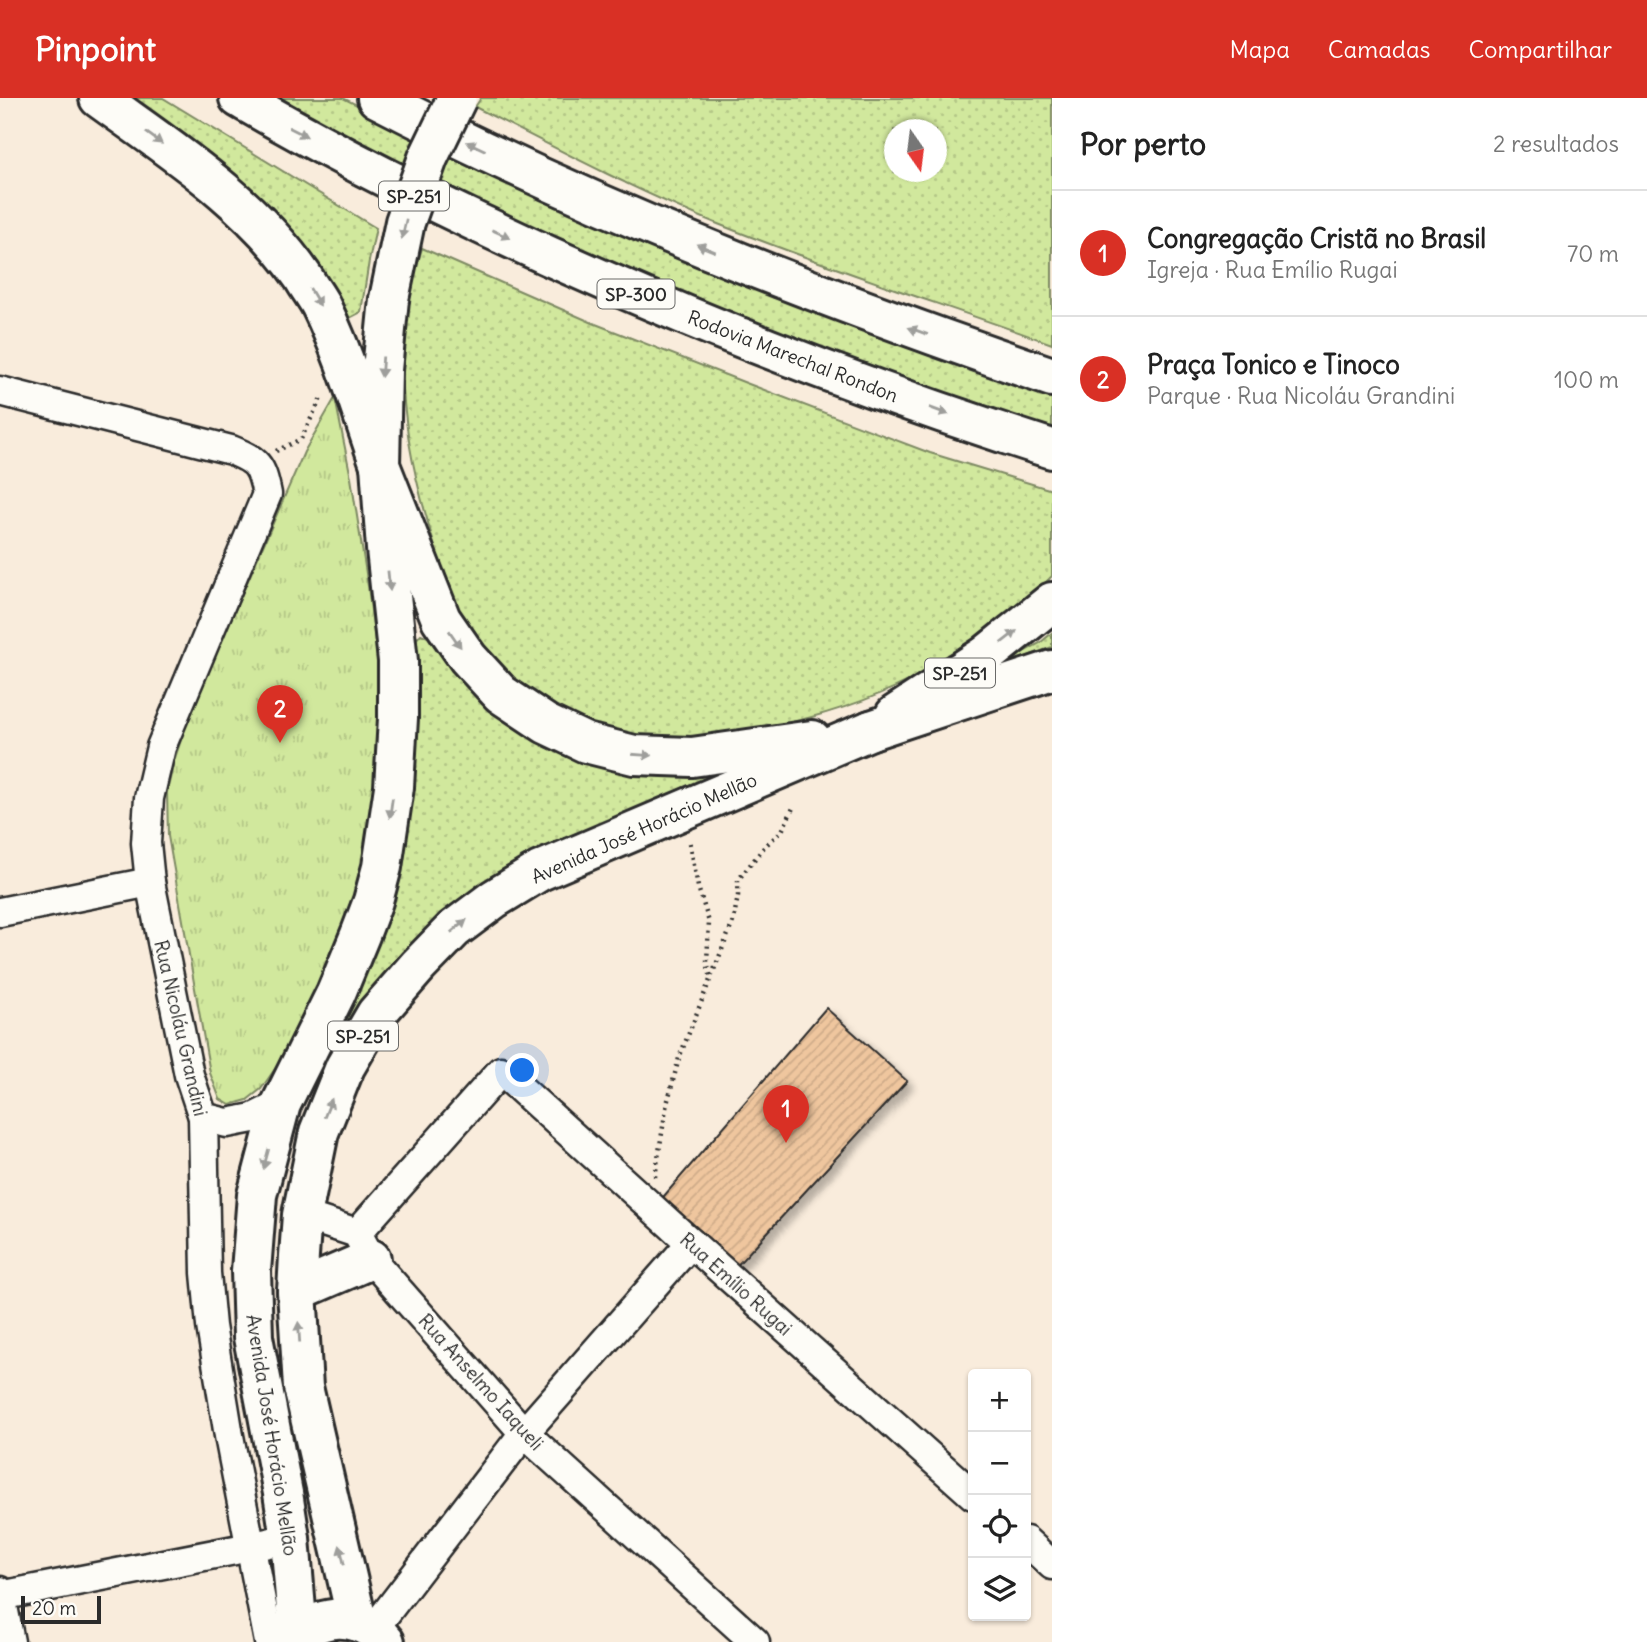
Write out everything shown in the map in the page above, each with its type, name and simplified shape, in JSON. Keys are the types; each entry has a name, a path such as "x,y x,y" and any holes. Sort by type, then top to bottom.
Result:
{"main road":[{"path":"99,98 215,183 251,215 289,257 319,302 380,464"},
{"name":"Rodovia Marechal Rondon","path":"239,98 282,124 450,211 716,329 981,426 1052,449"},
{"path":"377,98 541,177 683,239 940,339 1052,377"},
{"name":"SP-251","path":"457,98 428,158 405,222 389,299 382,370 380,464 441,618 468,658 501,694 546,724 586,743 634,755 692,757 755,749 871,730 985,656 1048,606"},
{"name":"Avenida José Horácio Mellão","path":"286,1639 290,1538 253,1337 251,1271 257,1195 281,1104 346,970 373,901 382,867 394,787 398,661 380,464"},
{"path":"871,730 1052,670"},
{"name":"Avenida José Horácio Mellão","path":"372,1631 303,1387 297,1291 302,1215 319,1132 345,1067 376,1014 418,966 454,929 494,899 540,871 871,730"},
{"path":"297,1291 364,1246"},
{"path":"286,1639 326,1619 342,1618 372,1631"}],"street":[{"path":"0,391 231,450 252,458 263,475"},
{"name":"Rua Nicoláu Grandini","path":"263,475 267,494 161,747 149,798 146,843 149,882 189,1075 203,1116 206,1273 211,1326 229,1436 250,1547 286,1639"},
{"path":"0,912 149,882"},
{"name":"Rua Emílio Rugai","path":"364,1246 501,1071 968,1491"},
{"path":"203,1116 227,1123 253,1118 281,1104"},
{"path":"302,1215 364,1246"},
{"path":"372,1631 524,1433 691,1243"},
{"name":"Rua Anselmo Iaqueli","path":"364,1246 524,1433 755,1642"},
{"path":"10,1642 0,1595 290,1538"},
{"path":"1031,1546 1052,1565"}],"path":[{"path":"263,475 275,451 301,439 341,356"},
{"path":"652,1188 658,1167 666,1108 680,1058 733,922 738,896 737,880 765,846 782,831 794,806"},
{"path":"689,840 698,887 709,922 707,962 711,979"}],"green space":[{"path":"120,98 163,98 376,228 361,312 348,319 329,282 313,261"},
{"path":"269,98 343,98 479,166 1052,393 1052,434 1002,418 592,261"},
{"path":"481,98 1052,98 1052,344 718,224 565,153 475,107"},
{"path":"422,248 593,323 746,383 930,453 1052,490 1052,576 999,624 940,664 876,696 808,718 727,734 665,737 611,730 560,709 515,679 486,648 456,604 436,552 413,463 402,368 409,297"},
{"path":"335,398 368,586 382,698 379,790 365,874 302,1030 261,1089 247,1100 230,1105 220,1099 210,1073 168,836 167,792 186,725 225,633 304,452"},
{"path":"1052,633 1052,647 989,671 1040,643"},
{"path":"421,634 428,637 446,663 490,708 539,743 566,755 601,766 686,774 745,771 605,826 351,1030 342,1026 369,962 400,869 410,810 415,751 413,643"}],"building":[{"path":"826,1008 907,1081 731,1272 658,1203"}],"place":[{"name":"Praça Tonico e Tinoco","path":"280,743"},
{"name":"Congregação Cristã no Brasil","path":"786,1143"}]}
